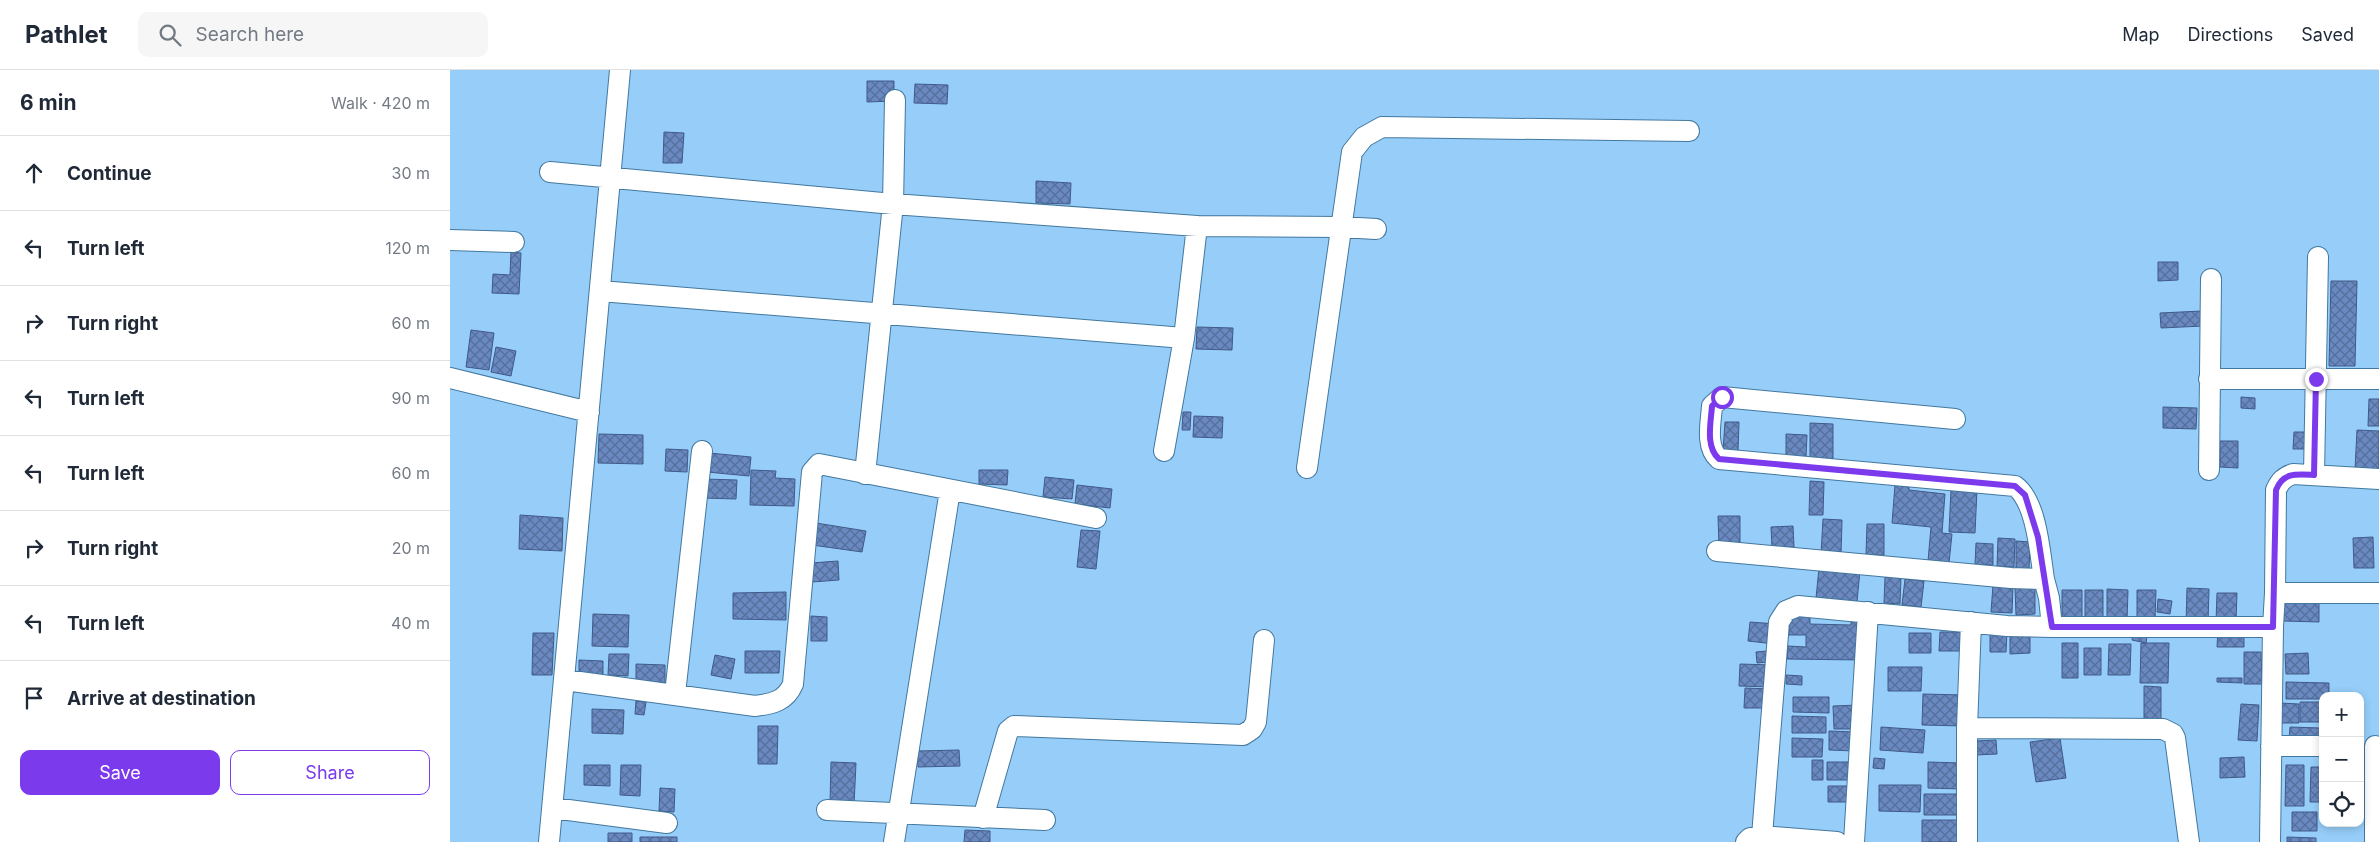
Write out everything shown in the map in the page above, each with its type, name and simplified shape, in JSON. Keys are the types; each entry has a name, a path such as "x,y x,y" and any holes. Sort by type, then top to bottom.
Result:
{"street":[{"path":"550,842 620,70"},
{"path":"865,474 893,204 895,100"},
{"path":"1307,468 1352,152 1364,137 1382,127 1689,131"},
{"path":"550,172 611,176 893,204 1197,226 1342,227 1376,230"},
{"path":"1164,451 1184,338 1197,226"},
{"path":"450,240 514,242"},
{"path":"2314,475 2318,257"},
{"path":"2209,470 2211,279"},
{"path":"600,291 1184,338"},
{"path":"450,378 589,412"},
{"path":"2210,379 2379,379"},
{"path":"1954,419 1722,397 1712,406 1710,446 1713,454 1719,459 2015,486 2025,495 2038,537 2052,627"},
{"path":"675,694 702,451"},
{"path":"565,680 755,706 769,705 781,700 789,693 792,684 812,472 823,463 865,474 1096,518"},
{"path":"2270,842 2276,490 2284,477 2294,474 2379,480"},
{"path":"894,842 950,490"},
{"path":"1717,551 2011,578 2044,579"},
{"path":"2275,592 2379,593"},
{"path":"1837,842 1754,839 1779,622 1786,611 1798,606 1971,622 2052,627 2273,627"},
{"path":"1854,842 1868,612"},
{"path":"1967,842 1967,728 1971,622"},
{"path":"983,818 1008,731 1014,726 1243,735 1252,729 1256,722 1264,640"},
{"path":"1967,728 2163,729 2169,731 2175,738 2189,842"},
{"path":"2271,746 2319,746"},
{"path":"2371,746 2375,842"},
{"path":"553,808 667,823"},
{"path":"827,810 898,815 1044,820"}],"building":[{"path":"867,81 894,81 894,101 867,102"},
{"path":"915,84 948,85 947,104 914,103"},
{"path":"664,132 684,133 682,163 663,163"},
{"path":"1036,181 1071,183 1070,204 1036,203"},
{"path":"511,252 521,253 519,294 492,293 493,274 510,275"},
{"path":"2158,262 2178,262 2178,280 2158,281"},
{"path":"2331,281 2357,281 2355,366 2329,366"},
{"path":"2202,311 2203,326 2161,328 2160,313"},
{"path":"1197,327 1233,328 1232,350 1196,349"},
{"path":"471,330 494,333 489,370 466,367"},
{"path":"496,347 516,351 511,376 491,372"},
{"path":"2241,397 2255,398 2255,409 2241,408"},
{"path":"2369,399 2379,399 2379,426 2368,426"},
{"path":"2163,407 2197,408 2196,429 2163,428"},
{"path":"1183,412 1191,412 1190,430 1182,430"},
{"path":"1194,416 1223,417 1222,438 1193,437"},
{"path":"1725,422 1739,422 1738,452 1723,451"},
{"path":"1810,423 1833,424 1833,459 1810,458"},
{"path":"2357,430 2379,431 2379,469 2355,469"},
{"path":"2294,432 2306,432 2305,449 2293,449"},
{"path":"599,434 643,435 643,464 598,463"},
{"path":"1786,434 1807,435 1806,457 1786,456"},
{"path":"2220,441 2238,441 2238,468 2220,467"},
{"path":"666,449 688,450 687,472 665,471"},
{"path":"709,453 751,457 749,476 707,472"},
{"path":"751,470 776,471 775,478 795,479 794,506 750,505"},
{"path":"979,470 1008,470 1007,485 979,484"},
{"path":"1045,477 1074,480 1072,499 1043,497"},
{"path":"705,479 737,480 736,499 704,498"},
{"path":"1810,481 1824,482 1823,515 1809,515"},
{"path":"1077,485 1112,489 1110,508 1075,504"},
{"path":"1895,485 1909,487 1909,490 1945,494 1942,533 1952,534 1949,563 1928,561 1931,527 1892,523"},
{"path":"1951,489 1977,490 1975,533 1949,532"},
{"path":"520,515 563,518 562,551 519,549"},
{"path":"1718,516 1740,516 1740,547 1719,547"},
{"path":"1823,519 1842,520 1841,555 1821,554"},
{"path":"816,523 866,531 862,552 812,545"},
{"path":"1867,524 1884,524 1884,555 1866,555"},
{"path":"1793,526 1794,547 1772,548 1771,527"},
{"path":"1081,530 1100,531 1096,569 1077,567"},
{"path":"2373,537 2374,568 2354,568 2353,538"},
{"path":"1998,538 2015,539 2014,567 1997,566"},
{"path":"2016,541 2030,542 2029,571 2016,571"},
{"path":"1976,543 1993,544 1993,565 1975,565"},
{"path":"838,561 839,580 812,582 811,563"},
{"path":"1819,568 1860,570 1857,602 1816,598"},
{"path":"1885,577 1901,577 1900,604 1884,603"},
{"path":"1905,579 1924,581 1921,607 1902,605"},
{"path":"1993,585 2013,586 2012,613 1991,612"},
{"path":"2035,587 2035,614 2016,615 2015,588"},
{"path":"2187,588 2209,589 2208,624 2186,624"},
{"path":"2107,589 2128,590 2127,621 2107,620"},
{"path":"2062,590 2082,590 2082,620 2062,620"},
{"path":"2085,590 2103,590 2103,621 2085,621"},
{"path":"2137,590 2156,590 2155,620 2137,619"},
{"path":"786,592 786,620 733,619 733,593"},
{"path":"2217,593 2237,593 2236,622 2216,622"},
{"path":"2158,599 2172,601 2170,614 2157,612"},
{"path":"2283,602 2319,602 2319,622 2283,621"},
{"path":"1790,612 1810,612 1810,624 1851,625 1851,618 1862,618 1861,660 1787,659 1788,646 1806,647 1806,635 1789,635"},
{"path":"593,614 629,615 628,647 592,646"},
{"path":"811,616 827,617 827,641 811,641"},
{"path":"1750,622 1777,624 1775,644 1748,641"},
{"path":"2134,628 2148,630 2146,643 2132,640"},
{"path":"2218,630 2244,631 2244,647 2217,647"},
{"path":"1990,631 2007,631 2006,652 1990,652"},
{"path":"1940,632 1967,632 1967,651 1939,651"},
{"path":"2030,632 2030,653 2010,654 2010,633"},
{"path":"533,633 554,633 552,675 532,675"},
{"path":"1909,633 1931,633 1931,653 1909,653"},
{"path":"2062,643 2078,643 2078,678 2062,678"},
{"path":"2141,643 2169,643 2168,683 2140,683"},
{"path":"2109,644 2131,644 2130,675 2108,675"},
{"path":"2084,648 2101,648 2101,675 2084,675"},
{"path":"745,651 780,651 779,673 745,673"},
{"path":"1767,651 1769,662 1757,663 1756,652"},
{"path":"2244,652 2261,652 2262,684 2244,684"},
{"path":"2308,653 2309,674 2286,674 2285,654"},
{"path":"609,654 629,654 628,676 608,675"},
{"path":"715,655 735,659 731,679 711,675"},
{"path":"579,660 603,661 603,682 579,682"},
{"path":"636,664 665,665 665,686 636,685"},
{"path":"1740,664 1773,665 1772,687 1739,686"},
{"path":"1888,667 1922,667 1921,691 1888,691"},
{"path":"1786,675 1802,676 1802,685 1786,684"},
{"path":"2217,678 2242,678 2242,683 2217,682"},
{"path":"2286,682 2329,683 2329,692 2319,692 2319,699 2286,699"},
{"path":"2144,686 2161,687 2161,719 2144,718"},
{"path":"1745,688 1771,689 1771,708 1744,708"},
{"path":"1923,694 1964,695 1963,726 1922,725"},
{"path":"1793,697 1829,697 1829,713 1793,712"},
{"path":"636,701 646,702 644,715 635,714"},
{"path":"2300,702 2319,702 2319,722 2300,722"},
{"path":"2280,703 2299,704 2299,723 2279,723"},
{"path":"2241,704 2259,705 2257,741 2238,740"},
{"path":"1859,705 1859,729 1834,729 1833,706"},
{"path":"592,709 624,710 623,734 592,733"},
{"path":"1792,716 1826,717 1826,733 1792,733"},
{"path":"758,726 778,726 777,764 758,764"},
{"path":"1881,727 1925,730 1923,753 1880,750"},
{"path":"2290,727 2319,728 2319,743 2289,742"},
{"path":"1829,731 1856,732 1855,751 1829,750"},
{"path":"1792,738 1823,739 1822,757 1792,757"},
{"path":"2060,738 2066,778 2036,782 2030,742"},
{"path":"1996,740 1997,754 1976,755 1976,741"},
{"path":"959,750 960,766 918,767 917,751"},
{"path":"2244,757 2245,777 2220,778 2220,758"},
{"path":"1874,758 1885,759 1884,769 1873,768"},
{"path":"1812,760 1823,760 1823,780 1812,780"},
{"path":"831,762 856,763 854,805 830,804"},
{"path":"1827,762 1854,762 1854,780 1827,780"},
{"path":"1928,762 1962,763 1961,789 1928,788"},
{"path":"584,765 610,765 610,786 584,785"},
{"path":"621,765 641,765 640,796 620,795"},
{"path":"2286,765 2304,765 2304,806 2285,806"},
{"path":"2311,767 2319,767 2319,802 2310,802"},
{"path":"1879,785 1921,785 1920,812 1879,811"},
{"path":"1828,786 1853,786 1853,802 1828,802"},
{"path":"660,788 675,789 674,812 659,811"},
{"path":"1924,794 1963,794 1963,815 1924,815"},
{"path":"2292,812 2317,812 2317,831 2292,831"},
{"path":"1922,820 1959,820 1959,842 1922,842"},
{"path":"965,830 990,831 990,842 964,842"},
{"path":"608,833 632,833 632,842 608,842"},
{"path":"640,837 677,837 677,842 640,842"},
{"path":"2287,837 2316,838 2316,842 2287,842"}],"route":[{"path":"1722,397 1716,400 1712,406 1710,446 1713,454 1719,459 2015,486 2021,490 2025,495 2038,537 2052,627 2273,627 2276,490 2279,482 2284,477 2294,474 2314,475 2316,379"}]}
